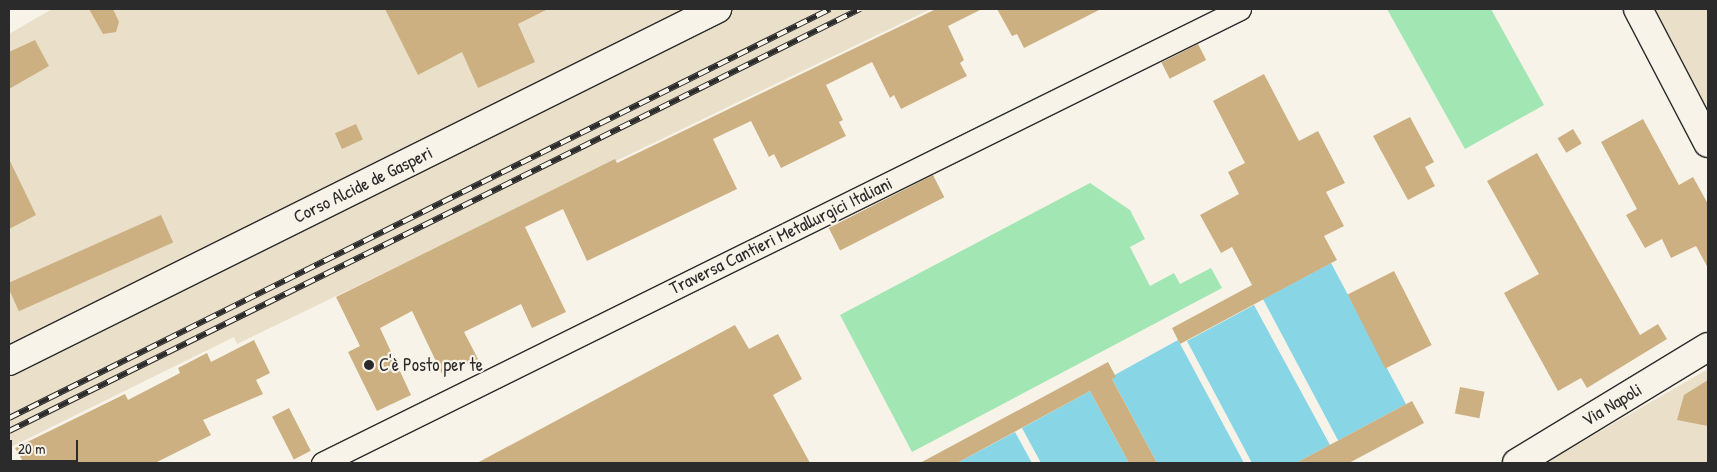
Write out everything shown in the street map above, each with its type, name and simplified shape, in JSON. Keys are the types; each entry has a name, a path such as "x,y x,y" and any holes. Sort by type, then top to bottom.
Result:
{"street":[{"name":"Corso Alcide de Gasperi","path":"9,360 717,9"},
{"name":"Traversa Cantieri Metallurgici Italiani","path":"322,463 1240,9"},
{"path":"1638,9 1708,142"},
{"name":"Via Napoli","path":"1516,463 1708,347"}],"shaded area":[{"path":"52,9 931,9 237,344 234,337 9,448 9,34"},
{"path":"1655,9 1708,9 1708,109"},
{"path":"1708,369 1708,463 1545,463"}],"green space":[{"path":"1387,9 1491,9 1544,105 1465,149"},
{"path":"1090,183 1130,210 1145,239 1130,247 1150,286 1174,273 1180,284 1211,268 1222,288 912,452 840,315"}],"water":[{"path":"1331,263 1406,404 1338,440 1263,299"},
{"path":"1254,305 1330,445 1296,463 1252,463 1187,341"},
{"path":"1178,340 1244,463 1157,463 1111,377"},
{"path":"1090,391 1129,463 1041,463 1022,428"},
{"path":"1015,432 1032,463 957,463"}],"building":[{"path":"89,9 113,9 119,22 116,32 103,34"},
{"path":"385,9 548,9 518,24 535,62 478,88 462,52 418,75"},
{"path":"936,9 982,9 948,26 964,60 960,63 967,76 901,109 894,95 890,98 872,62 826,85 843,120 839,122 846,136 781,168 774,154 769,157 751,121 713,139 737,189 587,261 563,209 525,227 566,312 532,328 521,304 464,332 478,359 443,376 412,311 380,328 411,395 377,411 348,352 360,346 336,297 615,159 617,163"},
{"path":"997,9 1101,9 1024,48 1017,34 1012,36"},
{"path":"35,40 49,66 9,89 9,52"},
{"path":"1198,44 1206,60 1170,79 1161,63"},
{"path":"1264,74 1299,141 1318,131 1345,183 1326,192 1344,226 1324,236 1337,260 1180,344 1172,328 1252,285 1232,247 1221,253 1200,215 1239,194 1228,172 1245,163 1213,101"},
{"path":"1410,117 1434,162 1425,167 1435,186 1408,200 1373,136"},
{"path":"1643,119 1679,185 1693,177 1708,204 1708,268 1696,246 1671,258 1662,239 1645,248 1626,215 1637,209 1601,142"},
{"path":"356,124 363,140 342,149 335,133"},
{"path":"1573,129 1582,144 1566,153 1558,138"},
{"path":"1537,153 1640,335 1658,324 1667,339 1587,388 1581,378 1558,391 1504,293 1539,274 1487,181"},
{"path":"9,159 36,215 9,229"},
{"path":"933,175 944,197 840,250 829,228"},
{"path":"161,215 173,242 19,311 9,289 9,283"},
{"path":"1394,271 1432,345 1385,369 1348,295"},
{"path":"735,325 749,349 778,334 802,379 773,395 810,463 477,463"},
{"path":"254,340 270,373 256,380 263,394 203,420 211,435 155,463 24,463 15,448 125,394 128,400 180,373 178,368 207,353 211,362"},
{"path":"1108,362 1116,377 1112,379 1157,463 1129,463 1090,391 957,463 920,463"},
{"path":"1708,380 1708,426 1677,420 1684,395"},
{"path":"1460,387 1485,392 1479,418 1455,414"},
{"path":"1412,401 1424,423 1349,463 1296,463"},
{"path":"289,408 311,451 294,459 272,417"}],"railway":[{"path":"9,418 830,9"},
{"path":"9,431 860,9"}],"place":[{"name":"C'è Posto per te","path":"369,365"}]}
